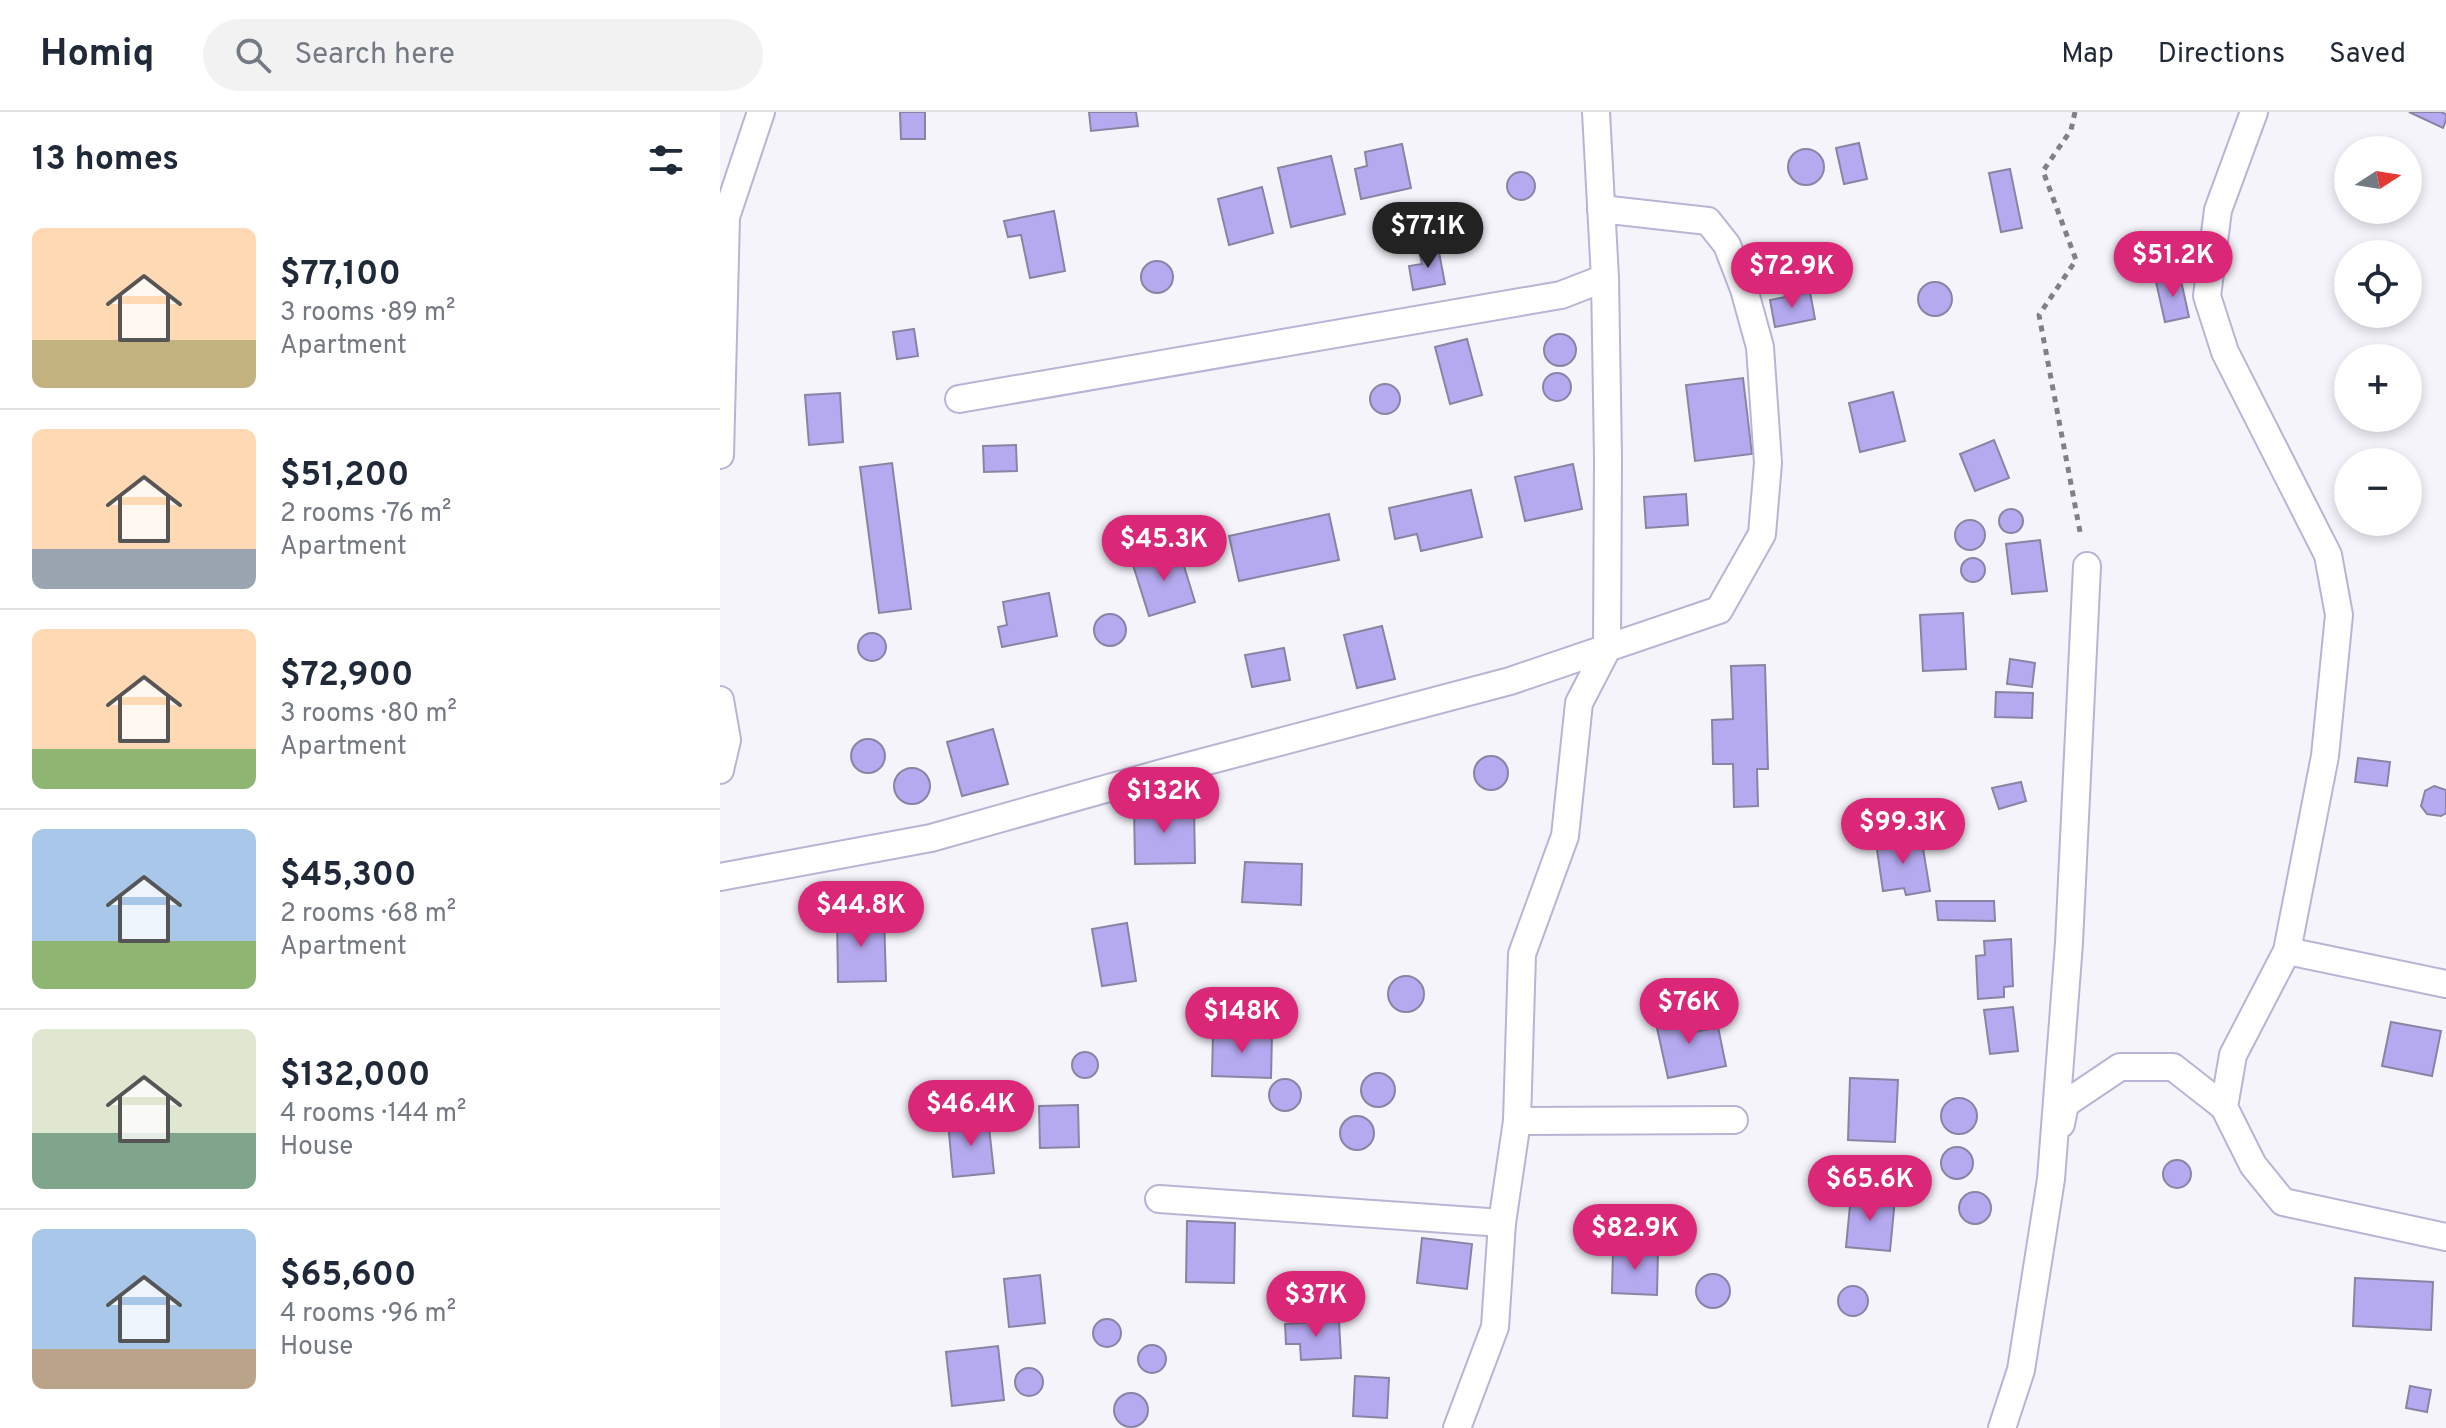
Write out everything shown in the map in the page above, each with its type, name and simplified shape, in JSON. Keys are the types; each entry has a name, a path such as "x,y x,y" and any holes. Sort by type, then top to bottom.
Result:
{"street":[{"path":"720,455 726,217 761,112"},
{"path":"1457,1428 1495,1327 1502,1223 1517,1121 1522,954 1565,836 1579,703 1607,649 1605,278 1596,112"},
{"path":"2224,1107 2233,1055 2287,951 2325,756 2339,615 2328,555 2225,352 2207,296 2218,210 2254,112"},
{"path":"720,877 931,838 1176,769 1510,681 1719,610 1762,534 1768,463 1760,347 1744,289 1727,245 1708,221 1601,209"},
{"path":"959,399 1561,295 1605,278"},
{"path":"2051,1179 2069,943 2087,566"},
{"path":"720,700 727,740 720,770"},
{"path":"2287,951 2446,984"},
{"path":"2002,1428 2021,1370 2065,1104 2120,1067 2173,1067 2224,1107 2253,1165 2283,1202 2446,1237"},
{"path":"1517,1121 1734,1120"},
{"path":"1159,1199 1502,1223"}],"path":[{"path":"2075,112 2071,130 2043,171 2076,260 2039,315 2087,566"}],"building":[{"path":"900,112 925,112 925,139 901,139"},
{"path":"1089,112 1136,112 1138,126 1091,131"},
{"path":"2409,112 2441,112 2446,114 2446,120 2443,128"},
{"path":"1859,143 1867,179 1844,184 1836,148"},
{"path":"1402,144 1411,188 1361,199 1355,169 1367,166 1365,152"},
{"path":"1806,149 1818,155 1824,167 1818,179 1806,185 1794,179 1788,167 1794,155"},
{"path":"1331,156 1345,214 1291,227 1278,168"},
{"path":"2010,169 2022,228 2001,232 1989,173"},
{"path":"1521,172 1531,176 1535,186 1531,196 1521,200 1511,196 1507,186 1511,176"},
{"path":"1262,187 1273,233 1229,245 1218,199"},
{"path":"1054,211 1065,271 1030,278 1021,235 1008,237 1004,221"},
{"path":"1438,247 1445,284 1413,290 1409,266 1422,264 1419,250"},
{"path":"1157,261 1168,266 1173,277 1168,288 1157,293 1146,288 1141,277 1146,266"},
{"path":"2180,276 2189,317 2165,322 2156,282"},
{"path":"1935,282 1947,287 1952,299 1947,311 1935,316 1923,311 1918,299 1923,287"},
{"path":"1810,292 1815,319 1775,327 1770,300"},
{"path":"914,329 918,356 897,359 893,332"},
{"path":"1560,334 1571,339 1576,350 1571,361 1560,366 1549,361 1544,350 1549,339"},
{"path":"1467,339 1482,395 1450,404 1435,347"},
{"path":"1557,373 1567,377 1571,387 1567,397 1557,401 1547,397 1543,387 1547,377"},
{"path":"1743,378 1752,454 1695,461 1686,385"},
{"path":"1385,384 1396,388 1400,399 1396,410 1385,414 1374,410 1370,399 1374,388"},
{"path":"1893,392 1905,441 1860,452 1849,403"},
{"path":"840,393 843,442 809,445 805,395"},
{"path":"1994,440 2009,478 1975,491 1960,454"},
{"path":"1016,445 1017,471 984,472 983,446"},
{"path":"892,463 911,609 879,613 860,467"},
{"path":"1573,464 1582,509 1525,521 1515,477"},
{"path":"1471,490 1482,537 1421,551 1417,534 1395,539 1389,508"},
{"path":"1686,494 1688,525 1646,528 1644,497"},
{"path":"2011,509 2022,516 2023,521 2016,532 2011,533 2000,526 1999,521 2006,510"},
{"path":"1329,514 1339,560 1239,581 1229,536"},
{"path":"1970,520 1980,525 1985,535 1980,545 1970,550 1960,545 1955,535 1960,525"},
{"path":"2040,540 2047,591 2012,594 2006,544"},
{"path":"1179,550 1195,602 1149,616 1133,565"},
{"path":"1973,558 1984,565 1985,570 1978,581 1973,582 1962,575 1961,570 1968,559"},
{"path":"1049,593 1057,636 1002,647 998,627 1007,625 1003,602"},
{"path":"1963,613 1966,669 1923,671 1920,615"},
{"path":"1110,614 1121,619 1126,630 1121,641 1110,646 1099,641 1094,630 1099,619"},
{"path":"1382,626 1395,679 1357,688 1344,635"},
{"path":"872,633 882,637 886,647 882,657 872,661 862,657 858,647 862,637"},
{"path":"1284,648 1290,680 1252,687 1245,655"},
{"path":"2010,659 2035,663 2032,687 2007,684"},
{"path":"1765,665 1768,769 1757,769 1758,806 1734,807 1733,764 1713,764 1712,720 1733,719 1731,666"},
{"path":"1996,692 2033,693 2032,718 1995,717"},
{"path":"993,729 1008,784 962,796 947,742"},
{"path":"868,739 880,744 885,756 880,768 868,773 856,768 851,756 856,744"},
{"path":"1491,756 1503,761 1508,773 1503,785 1491,790 1479,785 1474,773 1479,761"},
{"path":"2358,758 2390,762 2387,786 2355,782"},
{"path":"912,768 924,774 930,786 924,798 912,804 900,798 894,786 900,774"},
{"path":"2021,782 2026,801 1999,809 1992,788"},
{"path":"2434,786 2446,790 2446,813 2441,816 2427,814 2421,806 2425,791"},
{"path":"1194,806 1195,863 1135,864 1134,807"},
{"path":"1921,836 1930,891 1906,895 1904,888 1883,891 1876,843"},
{"path":"1245,862 1302,864 1301,905 1242,902"},
{"path":"1936,901 1994,901 1995,921 1938,920"},
{"path":"884,916 886,981 838,982 837,917"},
{"path":"1127,923 1136,981 1102,986 1092,929"},
{"path":"2011,939 2013,986 2004,987 2004,997 1978,999 1976,956 1985,955 1984,941"},
{"path":"1406,976 1419,981 1424,994 1419,1007 1406,1012 1393,1007 1388,994 1393,981"},
{"path":"2013,1007 2018,1051 1990,1054 1984,1010"},
{"path":"1691,1012 1695,1032 1718,1027 1726,1066 1668,1078 1655,1019"},
{"path":"2391,1022 2441,1031 2432,1076 2382,1066"},
{"path":"1213,1032 1272,1034 1271,1078 1212,1076"},
{"path":"1085,1052 1094,1056 1098,1065 1094,1074 1085,1078 1076,1074 1072,1065 1076,1056"},
{"path":"1378,1073 1390,1078 1395,1090 1390,1102 1378,1107 1366,1102 1361,1090 1366,1078"},
{"path":"1850,1078 1898,1080 1895,1142 1848,1140"},
{"path":"1285,1079 1296,1084 1301,1095 1296,1106 1285,1111 1274,1106 1269,1095 1274,1084"},
{"path":"1959,1098 1972,1103 1977,1116 1972,1129 1959,1134 1946,1129 1941,1116 1946,1103"},
{"path":"1078,1105 1079,1147 1040,1148 1039,1106"},
{"path":"1357,1116 1369,1121 1374,1133 1369,1145 1357,1150 1345,1145 1340,1133 1345,1121"},
{"path":"988,1118 994,1173 953,1177 948,1122"},
{"path":"1957,1147 1968,1152 1973,1163 1968,1174 1957,1179 1946,1174 1941,1163 1946,1152"},
{"path":"2177,1160 2187,1164 2191,1174 2187,1184 2177,1188 2167,1184 2163,1174 2167,1164"},
{"path":"1975,1192 1986,1197 1991,1208 1986,1219 1975,1224 1964,1219 1959,1208 1964,1197"},
{"path":"1851,1195 1895,1199 1890,1251 1846,1247"},
{"path":"1618,1211 1630,1216 1635,1228 1630,1240 1618,1245 1606,1240 1601,1228 1606,1216"},
{"path":"1187,1221 1235,1223 1234,1283 1186,1282"},
{"path":"1422,1238 1472,1244 1467,1289 1417,1283"},
{"path":"1613,1249 1658,1250 1657,1295 1612,1293"},
{"path":"1713,1274 1725,1279 1730,1291 1725,1303 1713,1308 1701,1303 1696,1291 1701,1279"},
{"path":"1040,1275 1045,1323 1009,1327 1004,1279"},
{"path":"2355,1278 2433,1282 2431,1330 2353,1326"},
{"path":"1853,1286 1864,1290 1868,1301 1864,1312 1853,1316 1842,1312 1838,1301 1842,1290"},
{"path":"1107,1319 1117,1323 1121,1333 1117,1343 1107,1347 1097,1343 1093,1333 1097,1323"},
{"path":"1339,1321 1341,1358 1301,1360 1300,1344 1286,1344 1285,1324"},
{"path":"1152,1345 1162,1349 1166,1359 1162,1369 1152,1373 1142,1369 1138,1359 1142,1349"},
{"path":"998,1346 1004,1400 952,1406 946,1352"},
{"path":"1029,1368 1039,1372 1043,1382 1039,1392 1029,1396 1019,1392 1015,1382 1019,1372"},
{"path":"1355,1376 1389,1378 1387,1418 1353,1416"},
{"path":"2410,1386 2431,1390 2427,1412 2406,1408"},
{"path":"1131,1393 1143,1398 1148,1410 1143,1422 1131,1427 1119,1422 1114,1410 1119,1398"}]}
